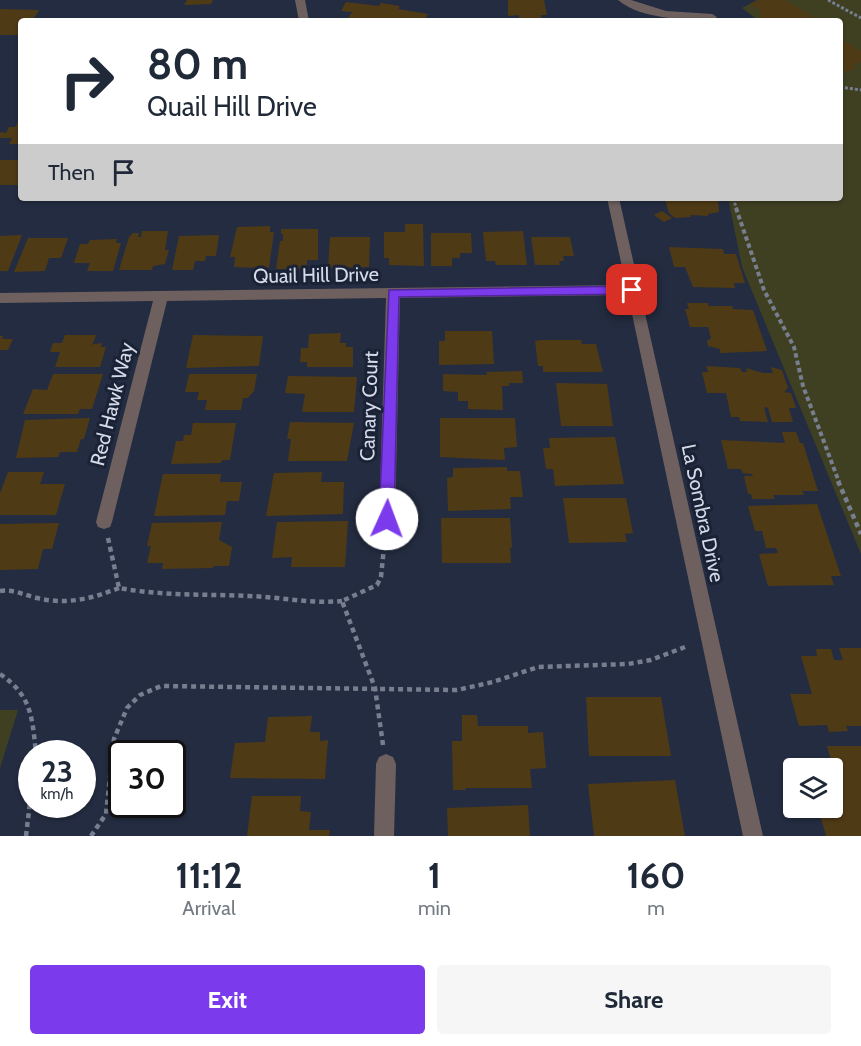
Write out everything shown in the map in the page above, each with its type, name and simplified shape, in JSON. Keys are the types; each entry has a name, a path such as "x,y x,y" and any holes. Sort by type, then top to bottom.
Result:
{"street":[{"path":"300,0 303,18"},
{"path":"623,0 642,10 666,15 712,17"},
{"name":"La Sombra Drive","path":"614,201 753,836"},
{"name":"Quail Hill Drive","path":"0,298 632,290"},
{"name":"Canary Court","path":"387,519 393,293"},
{"name":"Red Hawk Way","path":"104,522 161,296"},
{"path":"384,836 386,764"}],"path":[{"path":"828,0 861,18"},
{"path":"843,87 861,90"},
{"path":"734,201 764,290 794,347 803,386 824,447 861,534"},
{"path":"0,591 9,589 37,598 74,603 99,597 119,588 142,593 250,596 321,604 342,601 377,585 381,577 387,519"},
{"path":"104,522 119,588"},
{"path":"342,601 375,688 386,764"},
{"path":"91,836 106,814 114,739 127,708 140,695 161,686 457,690 493,682 538,667 651,660 685,647"},
{"path":"0,674 16,685 32,713 35,740"},
{"path":"26,836 28,818"}],"green space":[{"path":"757,0 861,0 861,554 742,267 729,201 843,201 843,18 755,18 742,8"},
{"path":"0,710 18,710 0,768"}],"building":[{"path":"187,0 213,0 211,4 184,5"},
{"path":"508,0 544,0 547,15 541,15 542,18 508,16"},
{"path":"760,0 785,0 815,18 761,18 760,10 749,4"},
{"path":"346,2 379,6 381,3 400,6 398,9 428,14 426,18 348,18 352,12 341,11"},
{"path":"0,9 39,10 34,18 18,18 18,35 0,35"},
{"path":"843,41 861,51 861,62 852,65 857,68 843,73"},
{"path":"18,122 18,144 9,144 12,138 0,138 0,132 6,133 9,127 15,127"},
{"path":"0,160 18,160 18,185 0,185"},
{"path":"665,201 718,201 719,212 708,214 708,216 690,215 691,217 675,218 669,213"},
{"path":"662,211 672,218 664,222 654,215"},
{"path":"405,224 423,224 424,266 389,265 389,258 384,258 384,232 405,232"},
{"path":"270,226 270,232 274,232 269,268 234,267 235,257 230,257 237,227"},
{"path":"281,229 318,229 318,260 307,260 307,265 301,265 301,269 276,269 280,241 283,241"},
{"path":"142,231 168,231 165,250 169,250 165,264 153,266 152,270 119,270 129,237 133,233 139,233 138,237 141,237"},
{"path":"523,231 527,265 496,265 495,261 486,261 483,232"},
{"path":"431,233 471,233 472,253 460,253 460,258 452,258 452,266 431,266"},
{"path":"22,235 8,271 0,271 0,236"},
{"path":"219,235 216,256 206,256 205,261 195,261 193,270 172,270 179,236"},
{"path":"330,237 370,237 369,267 328,268"},
{"path":"531,237 570,237 574,256 563,256 564,261 559,261 560,265 535,265"},
{"path":"28,238 68,238 61,258 49,258 45,271 14,272"},
{"path":"117,239 116,243 121,243 113,271 87,271 90,263 74,263 80,244 88,244 90,240"},
{"path":"669,247 723,249 724,254 736,254 745,283 734,283 735,288 693,287 685,267 674,267"},
{"path":"687,303 708,303 708,306 732,306 733,309 753,310 767,351 720,353 720,349 708,346 707,341 711,338 708,327 690,327 685,309 689,309"},
{"path":"445,331 492,331 494,364 439,365 439,341 445,341"},
{"path":"341,333 340,343 346,343 346,347 353,347 353,367 307,367 307,362 300,362 301,348 308,348 309,334"},
{"path":"65,335 96,335 92,346 102,343 101,347 106,347 100,367 55,367 60,352 50,352 53,343 62,343"},
{"path":"193,335 263,336 259,366 186,368"},
{"path":"0,336 3,336 2,339 13,339 8,350 0,350"},
{"path":"581,340 582,344 596,344 603,372 543,372 543,366 538,366 535,341"},
{"path":"706,366 740,368 742,372 747,372 746,368 763,373 773,373 771,367 782,370 788,388 784,392 791,393 796,408 789,408 793,422 772,422 768,408 764,407 768,422 740,421 739,417 731,417 726,393 707,393 702,372 708,372"},
{"path":"522,371 523,383 509,383 509,386 502,386 503,410 468,409 468,401 458,401 458,392 443,391 443,374 487,375 486,372"},
{"path":"53,374 103,374 92,409 80,409 78,414 23,414 33,389 47,390"},
{"path":"189,374 257,374 254,391 248,398 243,398 241,410 205,410 207,400 197,400 199,392 185,392"},
{"path":"288,376 357,377 354,412 302,412 305,394 285,393"},
{"path":"556,383 607,384 613,426 561,426"},
{"path":"90,418 84,439 81,439 77,452 60,452 58,457 16,458 25,420"},
{"path":"440,418 515,418 517,447 504,448 505,460 440,457"},
{"path":"290,422 354,423 347,461 288,461 291,439 287,439"},
{"path":"193,423 236,423 230,460 222,460 221,463 171,464 176,441 183,441 184,435 191,435"},
{"path":"782,432 796,432 800,443 803,443 818,491 802,491 804,495 773,495 775,499 752,499 751,494 748,494 744,476 753,476 752,474 743,473 741,469 728,469 721,440 785,443"},
{"path":"615,437 624,484 555,486 553,469 546,469 543,448 550,448 549,438"},
{"path":"507,467 507,471 520,471 523,497 510,497 511,509 448,511 447,478 453,477 453,468"},
{"path":"8,472 44,472 40,484 65,484 56,515 0,515 0,493"},
{"path":"322,472 321,482 344,482 343,514 266,516 274,473"},
{"path":"163,474 221,474 220,482 242,482 239,501 227,501 225,515 154,516"},
{"path":"563,498 626,498 633,533 625,534 627,542 569,543"},
{"path":"817,504 841,576 831,576 834,585 768,586 759,554 778,553 776,548 766,548 762,531 755,531 748,506"},
{"path":"441,518 510,518 511,563 442,563"},
{"path":"348,521 345,567 291,567 292,557 272,558 277,522"},
{"path":"222,522 219,540 232,547 229,566 162,569 163,563 147,563 151,546 147,546 152,523"},
{"path":"59,523 52,549 43,549 38,569 0,570 0,524"},
{"path":"839,648 861,648 861,726 846,726 848,731 829,732 827,725 799,726 790,694 812,694 801,656 817,656 816,649 831,649 834,660 843,660"},
{"path":"586,697 661,697 671,756 589,756"},
{"path":"462,715 477,715 478,726 528,726 528,733 543,732 546,768 530,769 532,788 453,790 452,741 462,741"},
{"path":"312,716 310,732 320,732 320,741 328,740 325,779 230,778 235,743 265,742 268,717"},
{"path":"827,746 861,746 861,836 826,836 821,818 843,818 843,758 830,758"},
{"path":"675,780 685,836 594,836 588,784"},
{"path":"252,796 301,796 300,811 311,812 309,830 330,830 329,836 247,836"},
{"path":"528,805 530,836 448,836 447,808"}],"route":[{"path":"387,519 393,293 632,290"}]}
